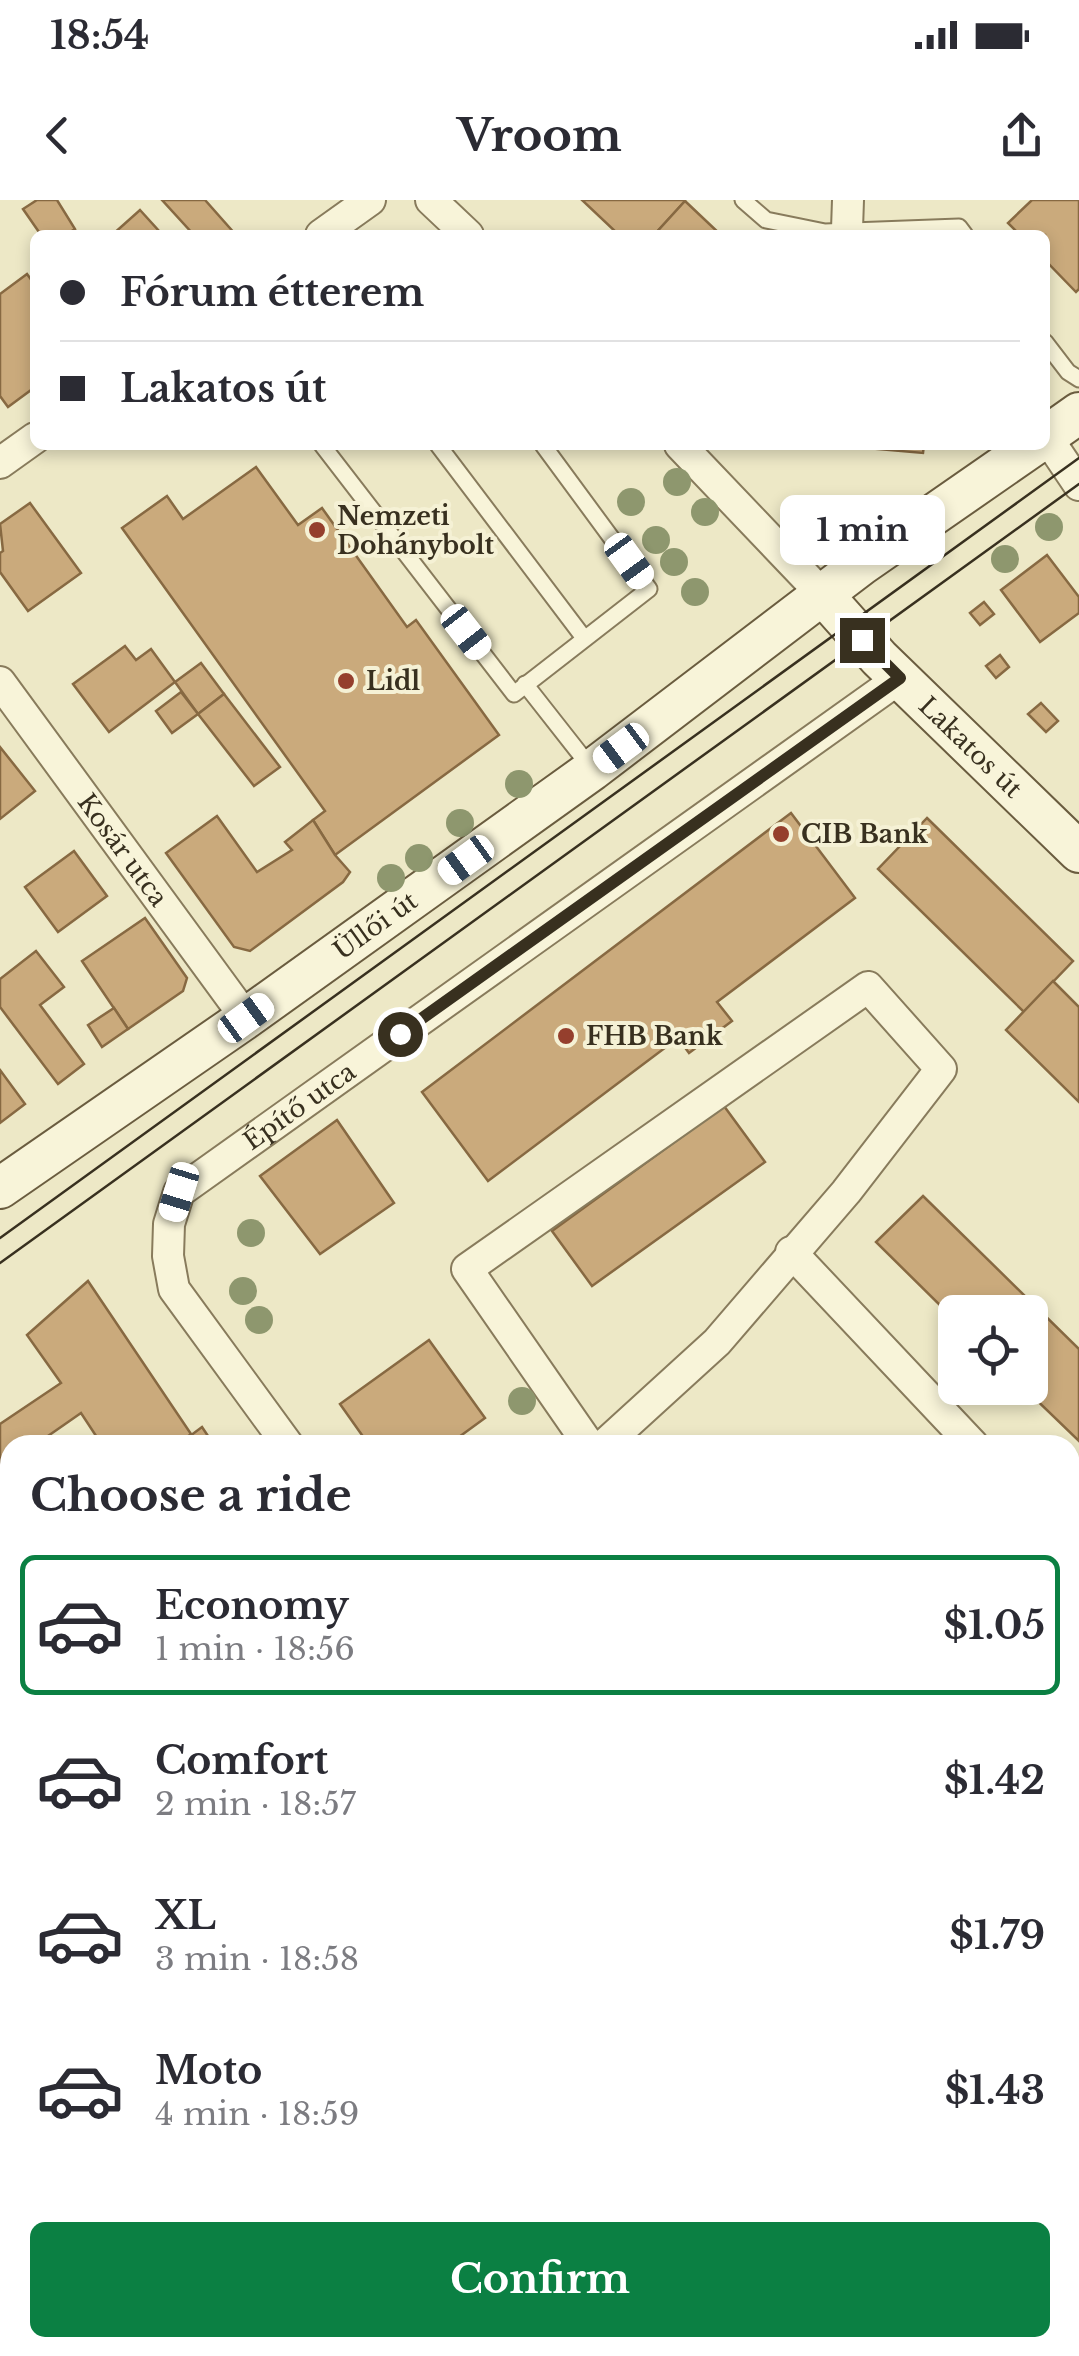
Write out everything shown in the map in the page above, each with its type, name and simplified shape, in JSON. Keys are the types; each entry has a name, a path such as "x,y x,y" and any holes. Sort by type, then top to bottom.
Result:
{"main road":[{"name":"Üllői út","path":"1050,434 1079,414"},
{"name":"Üllői út","path":"0,1188 246,1018 592,770 824,595 1028,450"},
{"name":"Lakatos út","path":"824,595 900,678 1079,852"}],"street":[{"path":"328,230 370,200"},
{"path":"431,200 463,230"},
{"path":"0,463 30,442"},
{"path":"685,450 824,595"},
{"path":"1050,450 1079,485"},
{"name":"Építő utca","path":"281,1435 174,1290 168,1256 169,1224 179,1192 900,678"},
{"name":"Kosár utca","path":"0,682 246,1018"},
{"path":"581,1435 467,1269 868,987 941,1070 846,1192 717,1342 615,1435"},
{"path":"791,1252 964,1435"}],"lane":[{"path":"743,200 766,220 814,230"},
{"path":"827,230 848,214 961,230"},
{"path":"1050,349 1068,372 1079,379"},
{"path":"326,450 514,694 649,588 547,450"},
{"path":"442,450 584,638"},
{"path":"525,684 592,770"}],"building":[{"path":"37,200 57,200 75,229 38,230 23,209"},
{"path":"162,200 205,200 232,230 189,230"},
{"path":"582,200 685,201 659,230 614,230"},
{"path":"1032,200 1079,200 1079,289 1076,292 1050,265 1050,230 1015,230 1008,223"},
{"path":"685,201 716,230 659,230"},
{"path":"140,210 158,230 118,230"},
{"path":"27,274 30,278 30,391 8,407 0,396 0,294"},
{"name":"Lidl","path":"256,467 298,525 322,508 407,627 416,620 499,735 335,855 313,820 325,811 122,528 167,496 183,519"},
{"path":"30,503 81,573 28,611 0,572 0,524"},
{"path":"1047,555 1079,597 1079,613 1040,642 1001,590"},
{"path":"984,602 994,614 980,625 970,613"},
{"path":"125,646 136,660 151,649 175,682 109,732 73,684"},
{"path":"1000,655 1009,667 996,678 986,666"},
{"path":"201,663 224,694 198,714 175,682"},
{"path":"181,692 198,714 172,733 156,711"},
{"path":"224,694 280,767 254,786 198,714"},
{"path":"1041,703 1058,721 1046,732 1028,714"},
{"path":"0,747 35,791 0,819"},
{"path":"791,813 855,898 717,1002 732,1021 689,1053 678,1038 488,1181 422,1092"},
{"path":"217,816 257,872 292,850 285,842 313,820 350,872 343,882 250,951 234,947 166,853"},
{"path":"927,818 1073,961 1024,1012 878,869"},
{"path":"74,851 107,896 58,932 25,887"},
{"path":"145,918 187,978 183,991 128,1029 82,961"},
{"path":"36,951 64,987 40,1005 84,1064 58,1084 0,1007 0,979"},
{"path":"1053,981 1079,1007 1079,1102 1006,1030"},
{"path":"114,1008 128,1029 102,1047 88,1025"},
{"path":"0,1070 25,1104 0,1123"},
{"path":"724,1106 765,1162 592,1286 552,1231"},
{"path":"337,1120 394,1203 320,1254 260,1176"},
{"path":"923,1196 1024,1295 938,1295 938,1303 876,1242"},
{"path":"88,1281 191,1434 95,1435 81,1413 49,1435 0,1435 0,1424 61,1383 27,1335"},
{"path":"1048,1319 1079,1349 1079,1435 1073,1435 1042,1405 1048,1405"},
{"path":"429,1340 485,1418 462,1435 362,1435 340,1404"},
{"path":"202,1427 207,1435 191,1435"}],"tram line":[{"path":"0,1238 1079,458"},
{"path":"0,1263 1079,484"}],"place":[{"name":"Nemzeti Dohánybolt","path":"317,530"},
{"name":"Lidl","path":"346,681"},
{"name":"CIB Bank","path":"781,834"},
{"name":"FHB Bank","path":"566,1036"}],"route":[{"path":"400,1034 900,678 862,640"}]}
